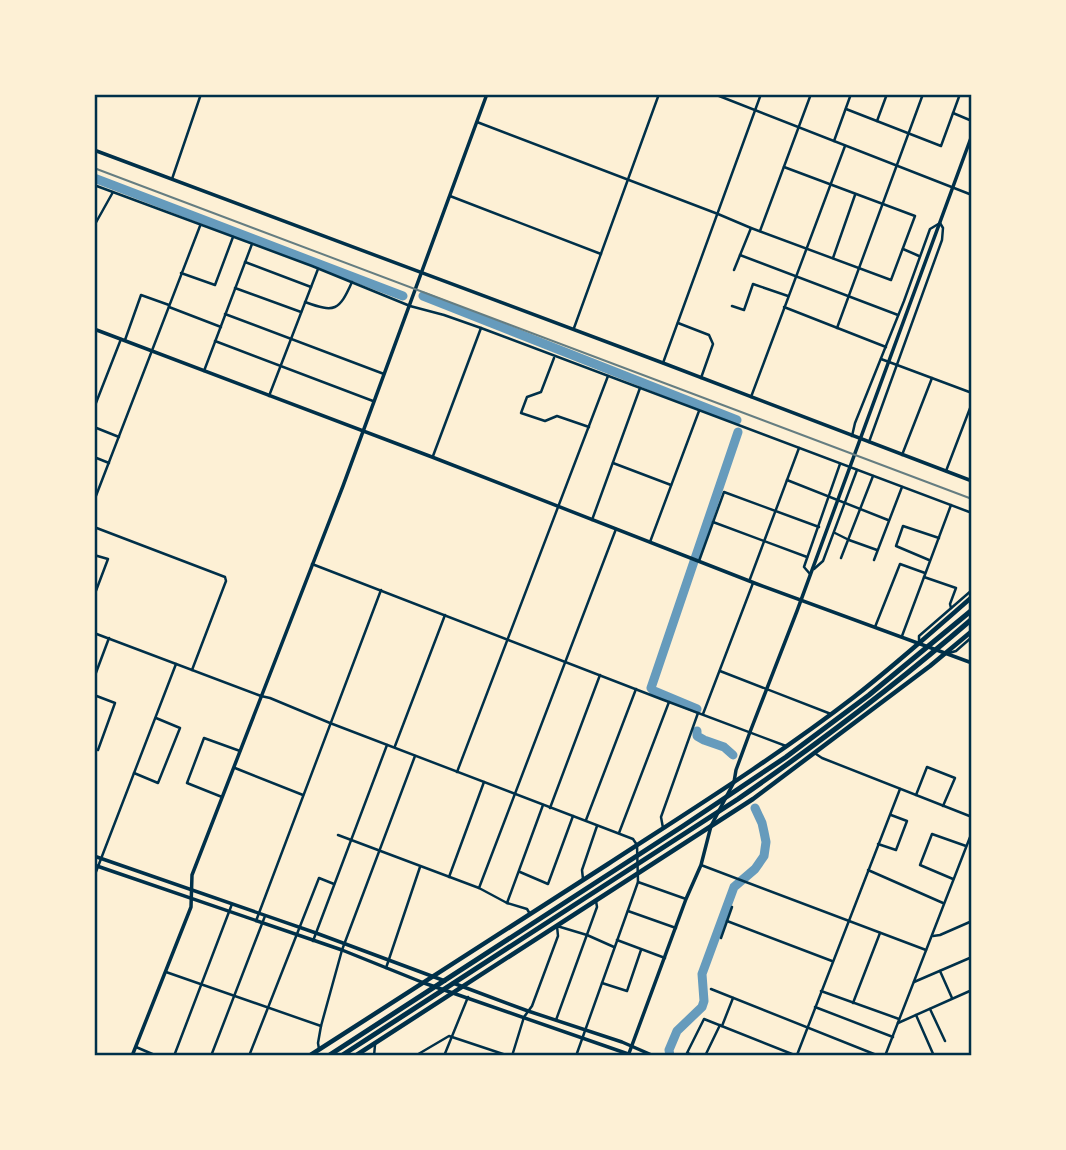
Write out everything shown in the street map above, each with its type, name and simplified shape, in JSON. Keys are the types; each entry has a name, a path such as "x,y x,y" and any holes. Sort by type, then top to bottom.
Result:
{"highway":[{"path":"309,1055 734,782 831,714 918,645 971,597"},
{"path":"328,1055 786,757 869,695 971,610"},
{"path":"341,1055 790,764 875,700 971,620"},
{"path":"355,1055 753,799 946,654 971,631"}],"street":[{"path":"172,179 201,94"},
{"path":"132,1055 191,907 192,874 313,564 487,94"},
{"path":"573,330 659,94"},
{"path":"714,94 971,195"},
{"path":"663,363 761,94"},
{"path":"760,231 811,94"},
{"path":"834,141 851,94"},
{"path":"877,121 887,94"},
{"path":"837,328 923,94"},
{"path":"846,109 941,146 960,94"},
{"path":"953,113 971,121"},
{"path":"477,122 891,280 915,216 784,167"},
{"path":"97,866 342,950 424,983 630,1055 701,865 711,826 734,782 736,770 971,135"},
{"path":"751,397 845,146"},
{"path":"94,150 971,481"},
{"path":"94,185 410,306 481,328 971,513"},
{"path":"94,226 113,192"},
{"path":"833,258 856,194"},
{"path":"450,196 601,254"},
{"path":"852,436 930,229 940,223"},
{"path":"869,442 942,240 943,228 940,223"},
{"path":"94,501 200,226"},
{"path":"734,270 751,228"},
{"path":"181,274 215,285 233,237"},
{"path":"204,371 252,244"},
{"path":"903,249 920,256"},
{"path":"740,255 898,315"},
{"path":"245,262 311,287"},
{"path":"269,396 318,269"},
{"path":"305,302 321,308 333,308 345,299 352,282"},
{"path":"732,306 744,310 753,284 788,296"},
{"path":"235,288 301,312"},
{"path":"94,408 141,295 221,327"},
{"path":"784,307 886,347"},
{"path":"225,314 384,374"},
{"path":"678,323 709,335 713,344 701,379"},
{"path":"432,457 481,328"},
{"path":"95,329 751,582 971,663"},
{"path":"215,341 373,401"},
{"path":"555,356 541,392 527,397 522,413 545,421 557,416 589,427"},
{"path":"881,359 971,393"},
{"path":"457,772 608,376"},
{"path":"902,455 932,378"},
{"path":"592,520 640,388"},
{"path":"946,471 971,403"},
{"path":"650,542 699,411"},
{"path":"965,421 971,423"},
{"path":"94,427 119,437"},
{"path":"663,828 661,817 720,671 799,448"},
{"path":"94,457 109,463"},
{"path":"613,463 671,485"},
{"path":"811,571 804,567 840,464"},
{"path":"811,571 823,561 857,470"},
{"path":"841,558 873,476"},
{"path":"787,480 888,520"},
{"path":"874,560 902,487"},
{"path":"698,561 724,492 819,527"},
{"path":"901,638 951,505"},
{"path":"713,522 807,557"},
{"path":"930,561 896,546 904,526 939,537"},
{"path":"94,527 225,577 226,581 192,670"},
{"path":"479,888 616,529"},
{"path":"834,532 877,550"},
{"path":"94,555 108,559 94,596"},
{"path":"313,564 786,746"},
{"path":"875,627 900,564 956,588 951,608"},
{"path":"256,921 381,590"},
{"path":"918,645 919,636 971,590"},
{"path":"394,748 444,615"},
{"path":"94,633 270,698 633,839 637,845 638,882 576,1055"},
{"path":"946,654 956,651 971,637"},
{"path":"95,675 109,638"},
{"path":"94,877 176,664"},
{"path":"720,671 831,714"},
{"path":"550,808 600,675"},
{"path":"586,821 636,689"},
{"path":"94,695 115,703 98,750 94,749"},
{"path":"618,834 669,702"},
{"path":"134,773 158,783 180,728 156,718"},
{"path":"222,797 187,783 204,738 240,751"},
{"path":"313,941 387,745"},
{"path":"815,754 971,817"},
{"path":"319,1049 321,1026 342,950 415,756"},
{"path":"916,795 927,766 955,778 943,806"},
{"path":"233,768 303,795"},
{"path":"449,877 484,782"},
{"path":"695,1055 687,1053 704,1019 797,1055 900,789"},
{"path":"507,903 544,805"},
{"path":"878,844 896,850 907,821 890,814"},
{"path":"519,872 548,884 573,816"},
{"path":"583,880 582,870 597,826"},
{"path":"886,1055 971,832"},
{"path":"953,879 920,866 932,834 966,846"},
{"path":"338,835 479,888 507,903 527,909 530,914"},
{"path":"94,856 654,1055"},
{"path":"701,865 926,950"},
{"path":"386,968 420,867"},
{"path":"868,870 943,904"},
{"path":"249,1055 319,878 334,884"},
{"path":"638,882 686,900"},
{"path":"556,1020 597,907 596,901"},
{"path":"174,1055 232,904"},
{"path":"720,938 732,906"},
{"path":"628,911 676,928"},
{"path":"211,1055 265,916"},
{"path":"931,937 971,920"},
{"path":"727,921 832,961"},
{"path":"415,1055 446,1037 452,1037 510,1055 558,936 557,926 614,947"},
{"path":"853,1003 880,933"},
{"path":"617,940 665,958"},
{"path":"602,983 627,991 641,950"},
{"path":"913,983 971,957"},
{"path":"940,971 953,998"},
{"path":"165,972 321,1026"},
{"path":"711,989 879,1055"},
{"path":"821,991 899,1021 971,990"},
{"path":"444,1055 468,997"},
{"path":"705,1055 733,998"},
{"path":"815,1007 892,1037"},
{"path":"930,1009 945,1041"},
{"path":"916,1015 934,1055"},
{"path":"374,1055 375,1042"},
{"path":"136,1048 158,1055"}],"waterway":[{"path":"94,178 403,296"},
{"path":"423,296 737,420"},
{"path":"697,709 651,688 738,432"},
{"path":"697,731 697,736 724,747 733,755"},
{"path":"670,1056 669,1050 677,1031 702,1007 702,974 734,887 755,869 764,856 766,842 755,808"}],"railway":[{"path":"94,168 972,499"}]}
